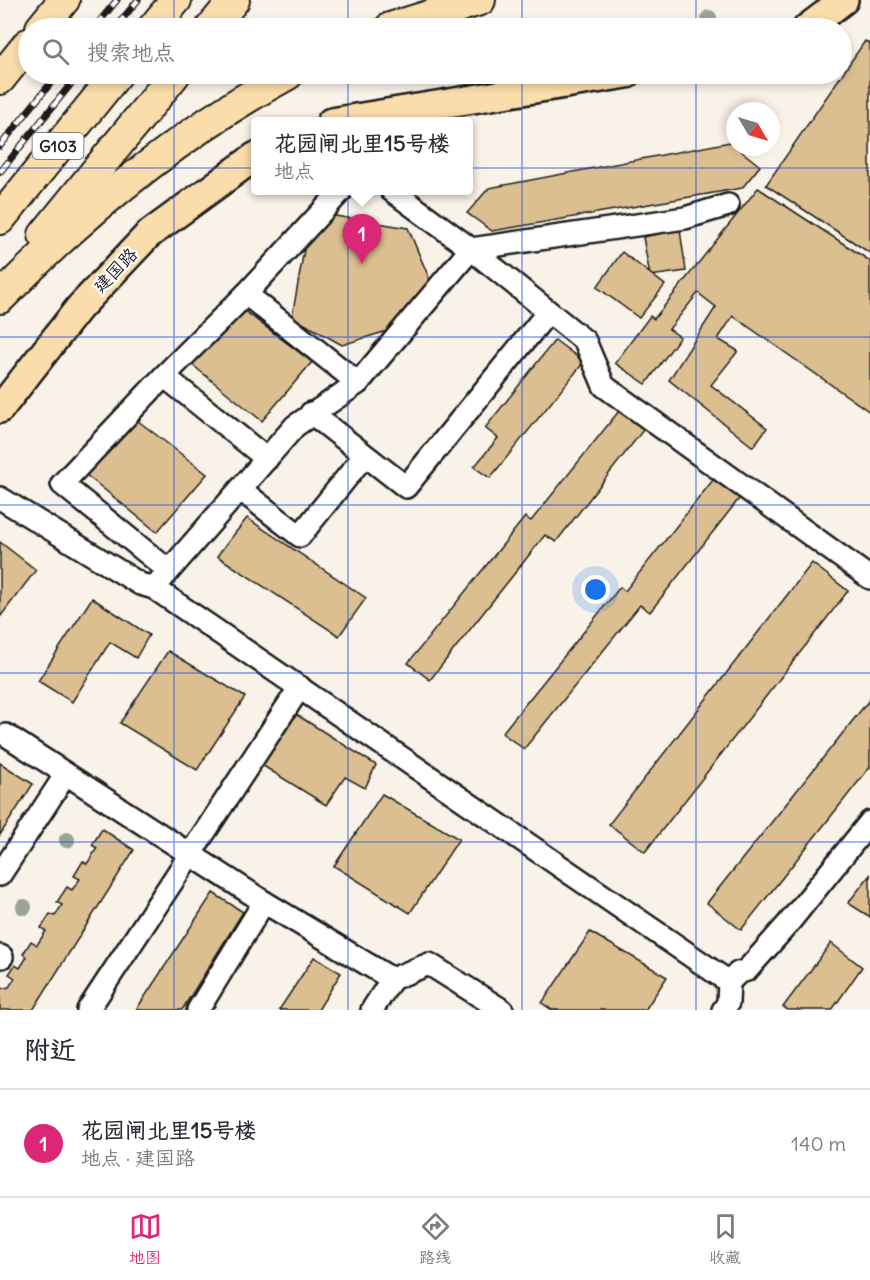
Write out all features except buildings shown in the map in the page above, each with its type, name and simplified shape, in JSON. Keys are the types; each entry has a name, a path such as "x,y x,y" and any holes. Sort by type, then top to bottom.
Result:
{"highway":[{"path":"49,18 64,0"},
{"path":"161,18 176,0"},
{"path":"219,18 234,0"},
{"path":"422,18 480,0"},
{"path":"0,79 18,56"},
{"name":"G103","path":"0,219 109,84"},
{"path":"0,288 166,84"},
{"path":"0,298 73,228 166,151 211,119 271,84"}],"main road":[{"path":"820,18 844,0"},
{"path":"362,117 565,84"},
{"name":"建国路","path":"0,409 79,308 148,235 251,159"}],"street":[{"path":"168,570 62,484 164,376 246,294 337,195"},
{"path":"399,195 471,249 585,342 604,386 870,578"},
{"path":"154,588 295,426 358,383 471,249 685,218 728,205"},
{"path":"246,294 358,383"},
{"path":"311,413 406,487 548,312"},
{"path":"164,376 267,459"},
{"path":"241,490 300,536 364,456"},
{"path":"0,498 140,584 154,588 729,982"},
{"path":"88,1010 300,687"},
{"path":"6,735 264,903 392,979"},
{"path":"0,875 66,774"},
{"path":"723,1010 728,1003 729,982 738,973 747,970 787,925 870,822"},
{"path":"198,1010 264,903"},
{"path":"372,1010 392,979 429,964 502,1010"}],"railway":[{"path":"102,18 117,0"},
{"path":"123,18 138,0"},
{"path":"0,146 50,84"},
{"path":"0,172 71,84"}],"place":[{"name":"花园闸北里15号楼","path":"362,264"}]}
